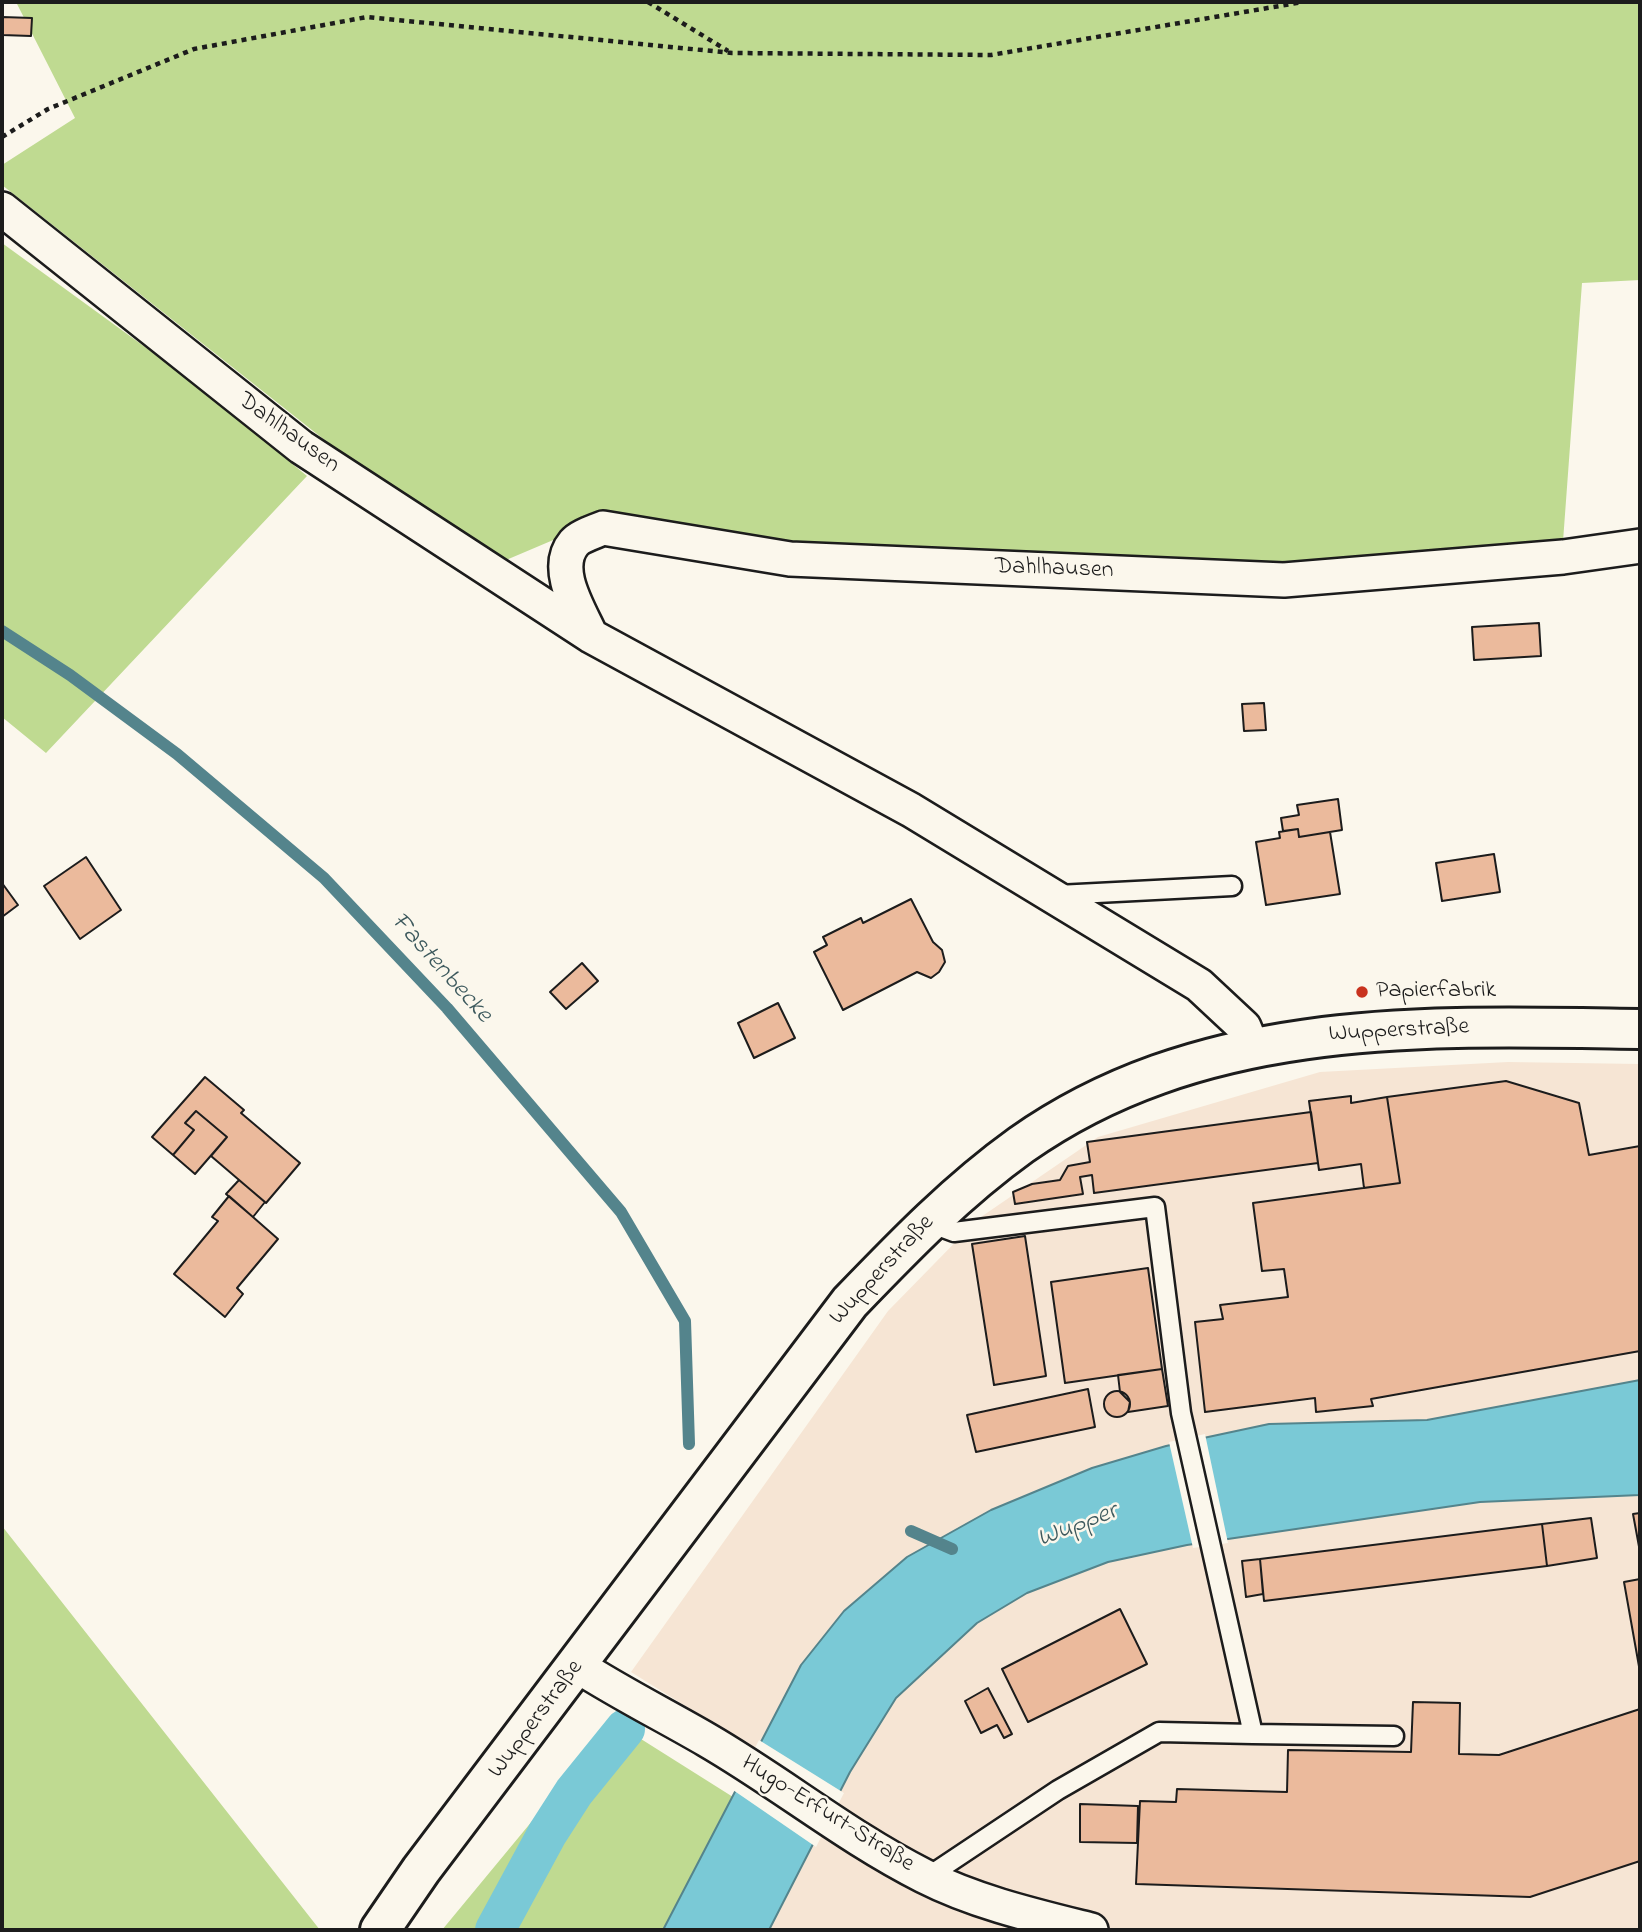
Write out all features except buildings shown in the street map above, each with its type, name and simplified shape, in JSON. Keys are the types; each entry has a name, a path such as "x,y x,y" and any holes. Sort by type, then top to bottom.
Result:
{"main road":[{"name":"Wupperstraße","path":"380,1930 421,1870 578,1666 850,1302 927,1222 1023,1144 1091,1103 1152,1078 1253,1049 1308,1038 1416,1027 1640,1029"}],"street":[{"name":"Dahlhausen","path":"2,209 301,447 591,636 911,810 1199,985 1244,1027 1253,1049"},
{"name":"Dahlhausen","path":"591,636 566,578 566,556 575,541 603,528 790,558 1284,580 1552,558 1640,546"},
{"name":"Hugo-Erfurt-Straße","path":"578,1666 615,1690 708,1740 860,1841 926,1878 1019,1912 1091,1930"}],"lane":[{"path":"1051,895 1232,886"},
{"path":"927,1222 954,1232 1155,1208 1181,1413 1253,1734"},
{"path":"926,1878 1058,1790 1159,1732 1394,1736"}],"path":[{"path":"648,2 732,53"},
{"path":"2,137 48,109 194,48 367,18 732,53 991,55 1303,2"}],"shaded area":[{"path":"1508,1062 1640,1064 1640,1930 769,1930 836,1800 631,1672 888,1311 978,1219 1098,1137 1320,1072"}],"green space":[{"path":"16,2 1640,2 1640,280 1582,283 1562,555 1276,577 793,555 598,521 492,566 336,449 2,185 2,165 75,118"},
{"path":"2,243 189,379 307,476 46,753 2,717"},
{"path":"2,1526 320,1930 2,1930"},
{"path":"614,1722 733,1797 663,1930 442,1930"}],"water":[{"name":"Wupper","path":"1640,1380 1640,1495 1480,1502 1187,1545 1108,1562 1027,1593 977,1623 896,1698 850,1772 769,1930 663,1930 801,1665 844,1611 907,1557 991,1510 1092,1468 1166,1446 1269,1424 1427,1420"}],"pier":[{"path":"1205,1434 1228,1543 1193,1548 1169,1442"},
{"path":"759,1740 844,1793 816,1847 733,1790"}],"waterway":[{"name":"Fastenbecke","path":"2,631 70,675 177,754 324,878 447,1008 621,1212 685,1321 689,1444"},
{"name":"Fastenbecke","path":"911,1531 952,1549"},
{"path":"495,1930 547,1834 574,1792 625,1729"}],"place":[{"name":"Papierfabrik","path":"1362,992"}]}
